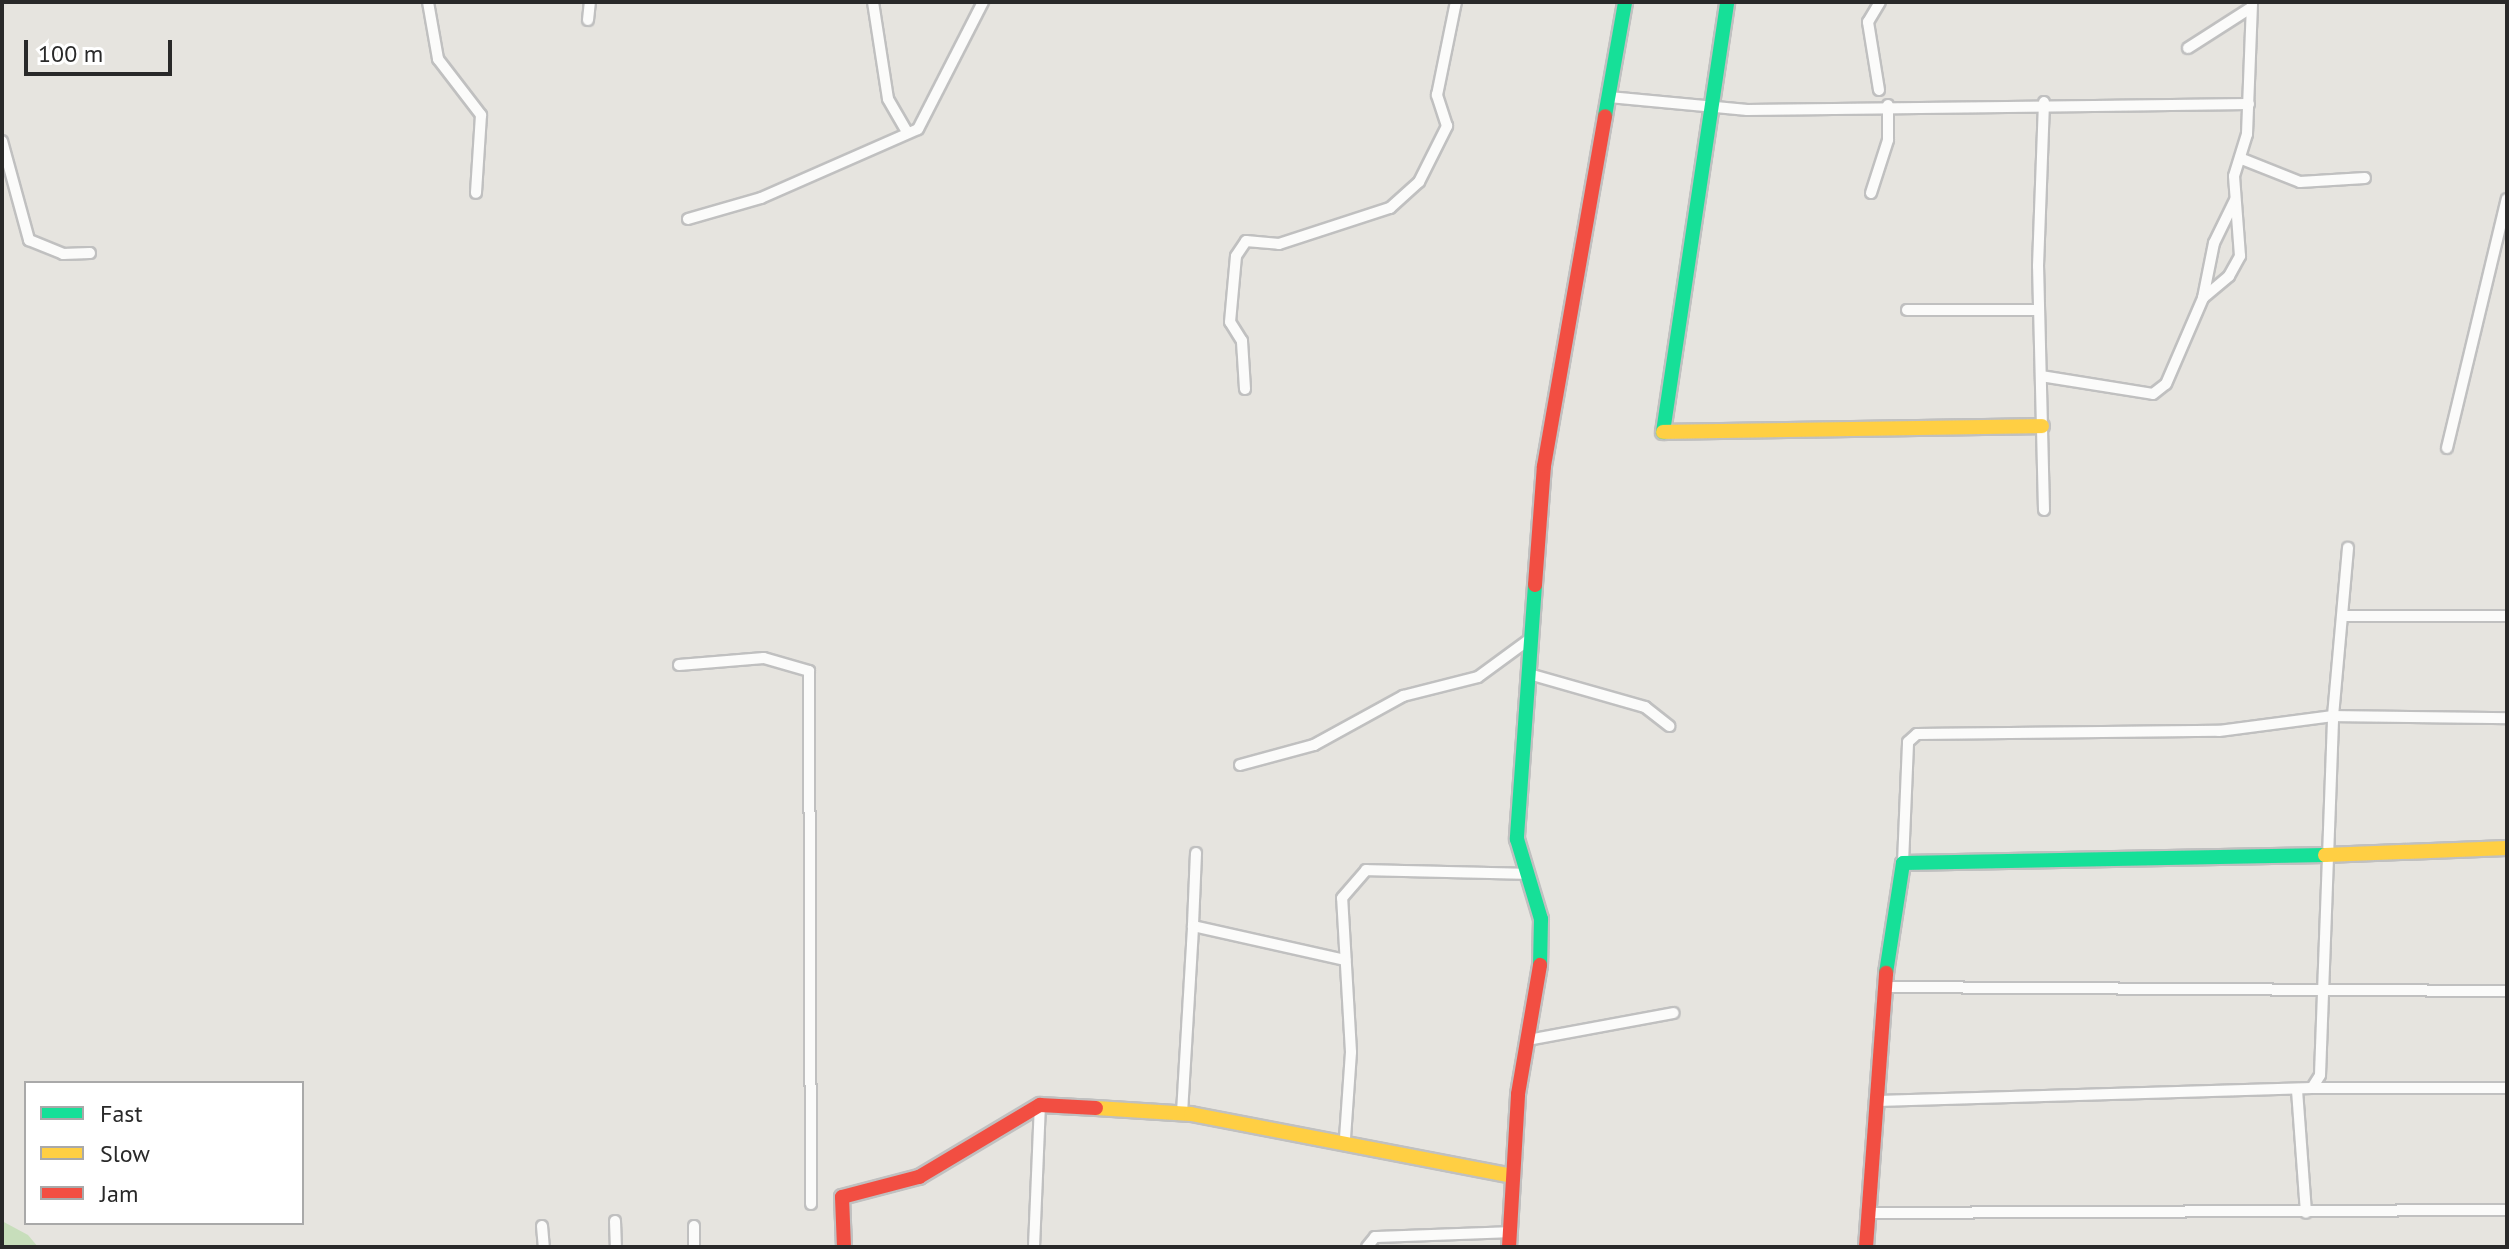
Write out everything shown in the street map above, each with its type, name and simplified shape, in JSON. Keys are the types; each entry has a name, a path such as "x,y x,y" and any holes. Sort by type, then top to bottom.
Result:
{"street":[{"path":"428,2 438,59 481,115 476,193"},
{"path":"588,20 590,2"},
{"path":"873,2 888,99 908,133"},
{"path":"688,219 761,198 908,133 930,118 983,2"},
{"path":"1245,389 1242,341 1230,322 1236,256 1246,241 1279,244 1390,208 1419,182 1447,126 1437,95 1456,2"},
{"path":"1367,1247 1375,1237 1509,1239 1512,1176 1528,1040 1539,1003 1541,938 1528,874 1517,839 1544,466 1625,2"},
{"path":"1727,2 1661,432 2042,426"},
{"path":"1879,90 1868,44 1868,22 1880,2"},
{"path":"2188,48 2250,6"},
{"path":"2203,298 2240,256 2235,200 2249,104 2250,6"},
{"path":"1609,97 1710,107 2044,102 2249,104"},
{"path":"2044,102 2039,310 2044,510"},
{"path":"1871,193 1888,140 1888,105"},
{"path":"2,141 29,240 63,254 90,253"},
{"path":"2242,159 2300,182 2365,178"},
{"path":"2447,448 2507,199"},
{"path":"2041,376 2153,394 2166,384 2203,298 2214,243 2235,200"},
{"path":"1907,310 2039,310"},
{"path":"2312,1088 2320,1075 2326,850 2335,797 2333,716 2345,616 2348,548"},
{"path":"2345,616 2507,616"},
{"path":"1240,765 1314,745 1403,696 1478,677 1531,638"},
{"path":"679,665 764,658 809,671 815,699 811,1204"},
{"path":"1529,674 1645,707 1669,726"},
{"path":"1866,1247 1884,987 1903,863 1908,742 1917,734 2219,731 2333,716 2507,718"},
{"path":"1903,863 2118,863 2326,850 2507,848"},
{"path":"1182,1113 1196,853"},
{"path":"1345,1138 1351,1052 1342,898 1366,870 1528,874"},
{"path":"1193,926 1345,960"},
{"path":"1884,987 2507,991"},
{"path":"1528,1040 1674,1013"},
{"path":"1877,1101 2312,1088 2507,1088"},
{"path":"2297,1090 2306,1213"},
{"path":"844,1247 842,1197 919,1177 1040,1105 1182,1113 1345,1138 1512,1176"},
{"path":"1034,1247 1040,1105"},
{"path":"1868,1213 2507,1210"},
{"path":"615,1221 616,1247"},
{"path":"542,1226 544,1247"},
{"path":"694,1226 694,1247"}],"green space":[{"path":"2,1221 28,1235 38,1247 2,1247"}],"traffic: fast":[{"path":"1605,116 1625,2"},
{"path":"1663,432 1727,2"},
{"path":"1535,585 1517,839 1541,919 1540,965"},
{"path":"1886,973 1903,863 2325,855"}],"traffic: slow":[{"path":"1663,432 2042,426"},
{"path":"2325,855 2507,848"},
{"path":"1096,1108 1191,1114 1512,1176"}],"traffic: jam":[{"path":"1535,585 1544,466 1605,116"},
{"path":"1509,1247 1518,1094 1540,965"},
{"path":"1866,1247 1886,973"},
{"path":"844,1247 842,1197 919,1177 1040,1105 1096,1108"}]}
